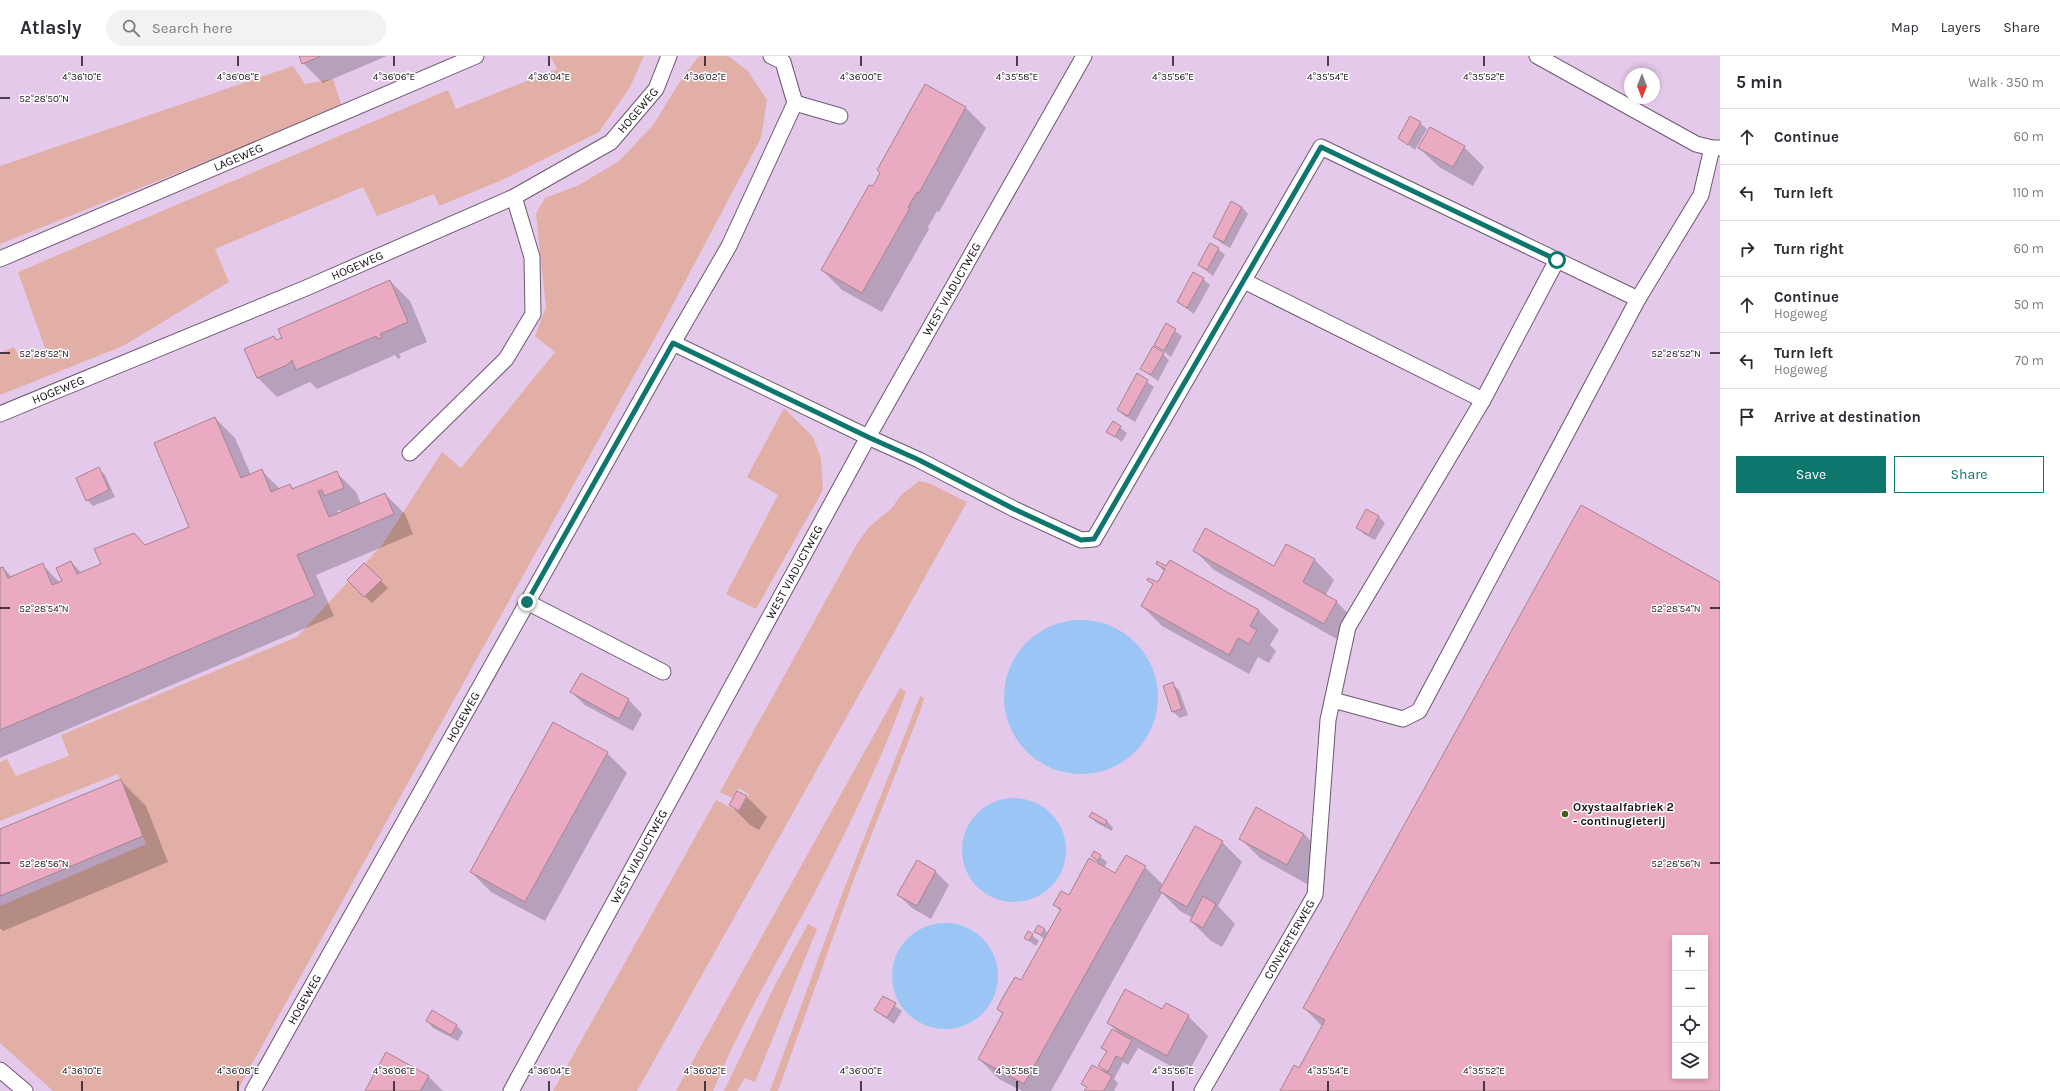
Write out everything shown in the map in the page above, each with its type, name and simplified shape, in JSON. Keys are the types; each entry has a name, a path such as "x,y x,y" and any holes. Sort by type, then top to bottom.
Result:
{"lane":[{"name":"LAGEWEG","path":"0,259 476,56"},
{"name":"HOGEWEG","path":"0,414 306,288 514,196 612,142 656,89 670,56"},
{"path":"771,56 783,62 795,103 840,116"},
{"name":"WEST VIADUCTWEG","path":"511,1091 868,437 1084,56"},
{"path":"1333,700 1403,719 1419,711 1638,299 1701,195 1716,148 1696,144 1537,56"},
{"name":"HOGEWEG","path":"253,1091 527,602 729,246 795,103"},
{"path":"673,343 919,460 1014,509 1081,540 1094,539 1321,147 1638,299"},
{"path":"410,453 506,359 533,314 532,257 514,196"},
{"name":"CONVERTERWEG","path":"1202,1091 1315,895 1328,720 1348,627 1483,400 1557,260"},
{"path":"1244,281 1483,400"},
{"path":"527,602 662,672"},
{"path":"0,1070 25,1091"}],"shaded area":[{"path":"0,56 1720,56 1720,1091 0,1091"},
{"path":"550,56 644,56 630,87 599,132 502,180 439,206 434,194 377,216 363,187 215,249 229,282 123,346 0,395 0,353 14,347 21,360 46,351 18,272 448,90 456,109 557,69"},
{"path":"699,56 728,56 748,71 767,100 761,138 661,327 237,1091 53,1091 0,1043 0,906 146,844 118,774 0,821 0,762 7,759 16,776 69,756 61,735 297,637 382,545 442,452 461,468 555,352 535,336 546,307 536,214 545,198 579,185 619,161 654,124 682,78"},
{"path":"293,66 305,84 333,79 342,107 0,244 0,166"},
{"path":"784,408 813,437 821,459 823,490 756,609 726,594 778,495 747,477"},
{"path":"919,481 929,483 967,502 637,1091 553,1091 716,800 739,812 749,795 739,788 732,798 720,792 858,542 869,527 892,508 900,496"},
{"path":"900,688 906,692 886,744 863,794 814,894 748,1015 713,1091 676,1091"},
{"path":"920,696 924,698 920,712 854,879 778,1091 770,1091 842,894"},
{"path":"808,924 817,929 755,1082 745,1078 737,1091 724,1091 774,987"}],"water":[{"path":"1081,620 1096,622 1117,629 1124,633 1140,648 1145,654 1152,668 1158,697 1156,712 1149,733 1145,740 1130,756 1124,761 1110,768 1081,774 1066,772 1045,765 1038,761 1022,746 1017,740 1010,726 1004,697 1006,682 1013,661 1017,654 1032,638 1038,633 1052,626"},
{"path":"1014,798 1034,802 1051,813 1062,830 1066,850 1062,870 1051,887 1034,898 1014,902 994,898 977,887 966,870 962,850 966,830 977,813 994,802"},
{"path":"945,923 965,927 982,939 994,956 998,976 994,996 982,1013 965,1025 945,1029 925,1025 908,1013 896,996 892,976 896,956 908,939 925,927"}],"building":[{"path":"299,56 321,56 302,64"},
{"path":"925,84 966,107 919,193 917,192 908,207 910,208 862,293 821,270 869,185 873,186 880,173 877,170"},
{"path":"1410,116 1421,122 1408,145 1398,138"},
{"path":"1430,127 1465,146 1453,167 1418,148"},
{"path":"1231,201 1242,207 1224,242 1213,237"},
{"path":"1210,243 1219,248 1207,270 1198,265"},
{"path":"1193,272 1204,278 1187,308 1177,302"},
{"path":"390,280 408,322 380,334 382,338 378,339 376,336 296,370 292,360 287,365 257,378 244,349 274,336 276,340 282,338 278,329"},
{"path":"1166,323 1176,329 1164,351 1154,345"},
{"path":"1153,346 1164,353 1151,375 1140,369"},
{"path":"1137,373 1148,380 1128,416 1117,410"},
{"path":"215,417 241,478 262,469 271,492 290,484 292,489 337,471 344,488 324,496 322,490 318,491 329,517 385,493 394,514 297,555 315,596 0,730 0,568 3,567 8,578 43,563 52,585 62,581 56,568 71,561 77,574 101,564 94,549 134,533 145,545 189,527 154,443"},
{"path":"1113,421 1121,426 1115,437 1106,432"},
{"path":"99,467 109,490 86,501 76,478"},
{"name":"Oxystaalfabriek 2 - continugieterij","path":"1581,505 1720,582 1720,1091 1280,1091 1294,1065 1299,1068 1325,1020 1303,1008"},
{"path":"1366,509 1379,516 1369,535 1356,528"},
{"path":"1205,528 1274,566 1286,544 1315,559 1303,582 1337,601 1324,624 1193,551"},
{"path":"1170,560 1259,610 1250,626 1257,630 1249,644 1238,638 1229,655 1141,606 1153,584 1147,580 1148,578 1158,582 1165,569 1156,564 1157,561 1166,566"},
{"path":"364,563 382,580 364,597 347,580"},
{"path":"581,673 629,699 619,719 570,692"},
{"path":"1173,682 1182,709 1172,712 1163,686"},
{"path":"553,722 608,752 525,902 470,872"},
{"path":"121,779 143,836 0,896 0,829"},
{"path":"737,791 747,796 739,811 729,805"},
{"path":"1256,807 1304,834 1287,865 1239,839"},
{"path":"1092,812 1107,821 1105,825 1089,817"},
{"path":"1195,826 1223,841 1187,907 1159,891"},
{"path":"1094,851 1101,855 1098,861 1091,856"},
{"path":"1126,855 1146,866 1024,1084 978,1059 1003,1013 997,1009 1003,997 1015,977 1021,980 1061,909 1053,905 1061,891 1069,895 1089,858 1115,873"},
{"path":"917,860 936,871 917,906 897,895"},
{"path":"1203,896 1216,904 1203,928 1190,921"},
{"path":"1038,925 1045,929 1041,935 1034,932"},
{"path":"1028,931 1033,934 1029,941 1024,938"},
{"path":"1125,989 1162,1009 1166,1003 1189,1015 1167,1056 1107,1023"},
{"path":"883,996 896,1003 887,1018 874,1010"},
{"path":"432,1010 457,1025 451,1035 426,1021"},
{"path":"1112,1029 1132,1040 1122,1059 1116,1056 1108,1072 1098,1066 1107,1051 1101,1048"},
{"path":"386,1052 429,1076 420,1091 365,1091"},
{"path":"1092,1065 1112,1076 1104,1091 1084,1091 1087,1087 1081,1084"}],"place":[{"name":"Oxystaalfabriek 2 - continugieterij","path":"1565,814"}],"route":[{"path":"527,602 673,343 919,460 1014,509 1081,540 1094,539 1321,147 1557,260"}]}
